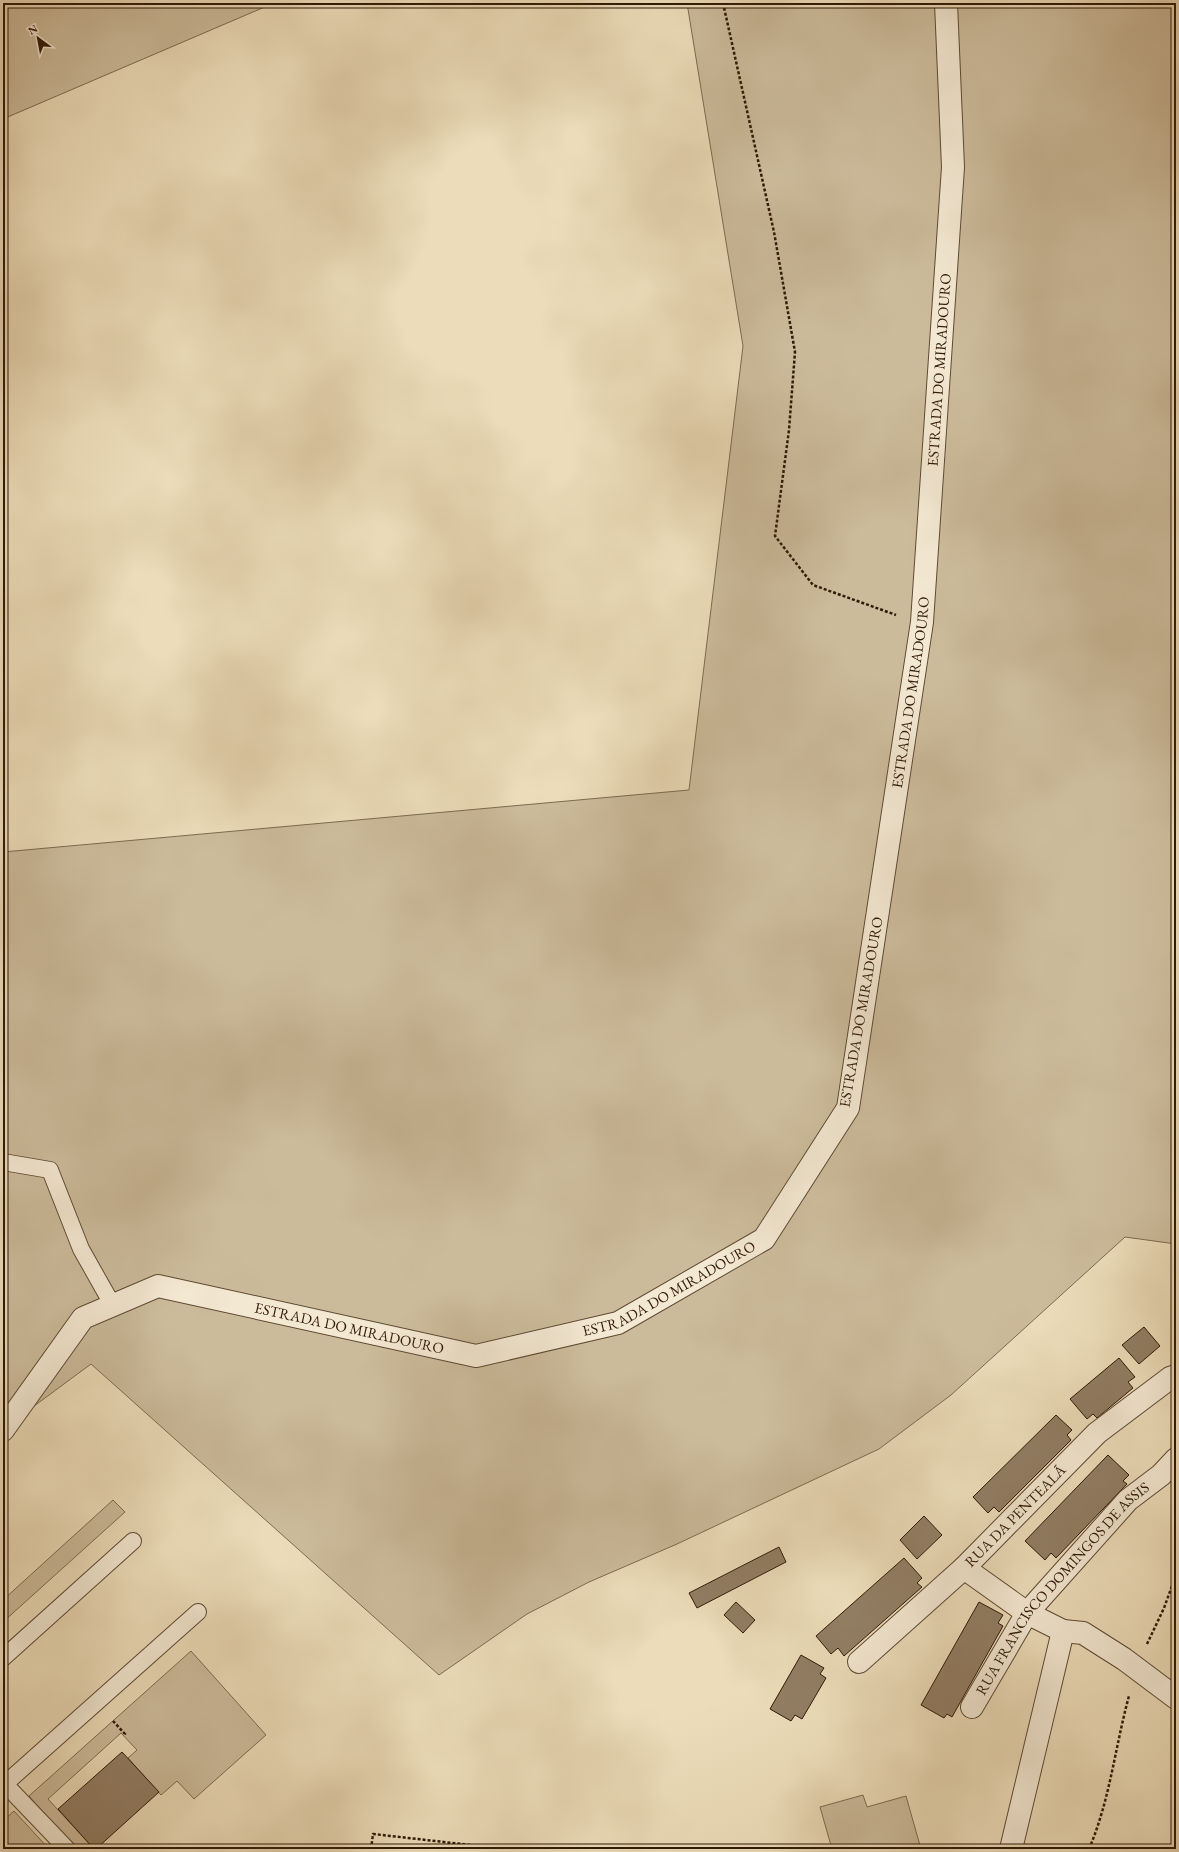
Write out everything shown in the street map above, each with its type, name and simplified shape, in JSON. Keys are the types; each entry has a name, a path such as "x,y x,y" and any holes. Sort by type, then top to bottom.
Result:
{"street":[{"name":"ESTRADA DO MIRADOURO","path":"3,1430 84,1318 112,1304 158,1286 476,1356 618,1323 764,1239 848,1108 922,622 953,168 946,3"},
{"name":"RUA DA PENTEALÃ","path":"859,1662 964,1568 1097,1433 1170,1378 1176,1376"},
{"name":"RUA FRANCISCO DOMINGOS DE ASSIS","path":"972,1707 1027,1613 1128,1500 1161,1475 1176,1459"},
{"path":"964,1568 1027,1613 1063,1631 1083,1633 1124,1658 1176,1698"},
{"path":"1011,1849 1063,1631"}],"lane":[{"path":"3,1162 50,1170 80,1249 112,1304"},
{"path":"3,1658 133,1541"},
{"path":"67,1849 4,1782 198,1612"}],"path":[{"path":"723,3 774,232 795,352 789,430 775,536 813,585 884,612 922,622"},
{"path":"1089,1849 1098,1829 1110,1786 1118,1735 1129,1693 1146,1645 1164,1608 1176,1575"},
{"path":"113,1721 125,1734 124,1735"},
{"path":"371,1849 373,1834 506,1849"}],"shaded area":[{"path":"3,3 274,3 3,119"},
{"path":"687,3 1176,3 1176,1244 1125,1237 951,1395 879,1449 677,1544 589,1582 527,1614 439,1675 91,1364 3,1429 3,852 689,790 743,346"},
{"path":"113,1500 125,1512 3,1622 3,1600"},
{"path":"191,1651 266,1735 194,1799 177,1781 161,1795 128,1758 137,1750 121,1733 48,1799 94,1849 75,1849 29,1796"},
{"path":"863,1795 867,1807 906,1796 921,1849 832,1849 820,1807"},
{"path":"14,1811 49,1849 3,1849 3,1821"}],"building":[{"path":"1144,1327 1160,1346 1139,1364 1122,1345"},
{"path":"1119,1358 1135,1377 1128,1382 1133,1388 1097,1418 1093,1414 1087,1419 1070,1399"},
{"path":"1056,1415 1072,1430 1067,1435 1071,1440 999,1512 994,1507 988,1513 973,1497"},
{"path":"1108,1455 1129,1475 1123,1481 1127,1484 1056,1558 1051,1553 1045,1560 1025,1541"},
{"path":"924,1516 942,1535 917,1559 900,1540"},
{"path":"779,1547 786,1562 697,1608 689,1593"},
{"path":"904,1558 922,1578 917,1583 922,1587 844,1656 838,1648 831,1654 816,1636"},
{"path":"736,1602 755,1620 743,1633 724,1615"},
{"path":"979,1602 1003,1615 998,1623 1003,1626 952,1717 947,1714 944,1718 921,1705"},
{"path":"801,1655 824,1668 820,1674 826,1678 802,1719 795,1715 791,1721 770,1709"},
{"path":"122,1752 159,1792 96,1849 94,1849 58,1809"}]}
